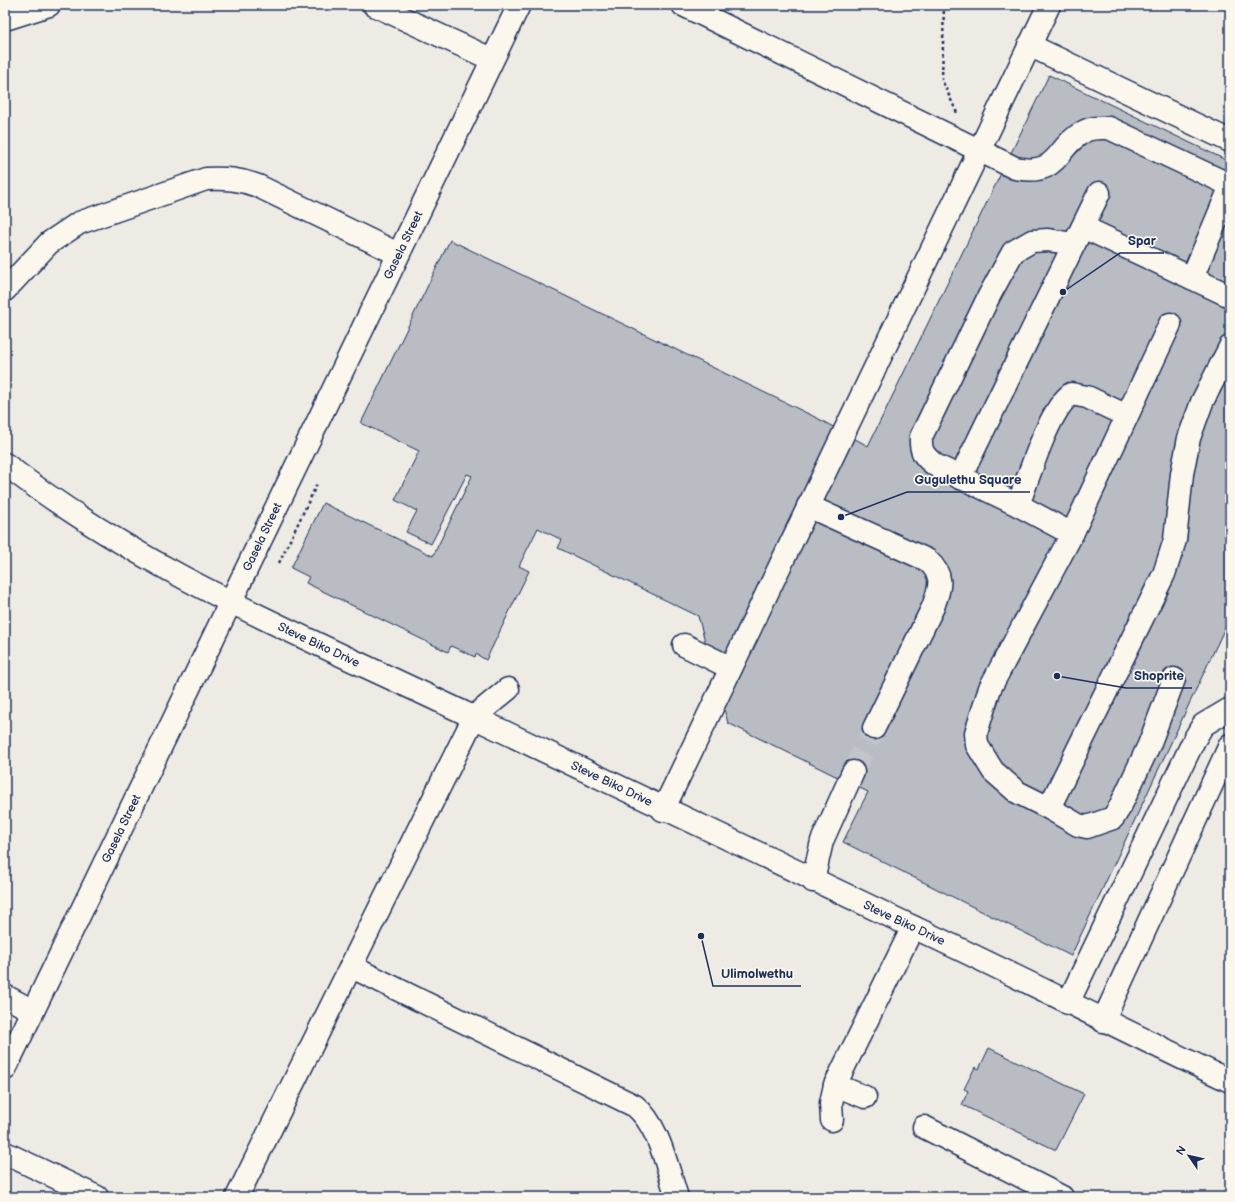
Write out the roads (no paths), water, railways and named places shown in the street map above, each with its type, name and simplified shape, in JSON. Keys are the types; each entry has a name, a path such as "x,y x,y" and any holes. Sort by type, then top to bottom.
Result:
{"street":[{"path":"5,19 49,5"},
{"path":"374,5 492,59"},
{"name":"Gasela Street","path":"5,1069 519,5"},
{"path":"684,5 1015,168 1030,171 1045,167 1085,130 1109,128 1230,185"},
{"path":"663,810 978,150 1049,5"},
{"path":"1029,46 1230,141"},
{"path":"5,290 49,243 78,223 206,180 223,178 240,180 258,186 398,254"},
{"path":"1192,278 1230,188"},
{"path":"960,478 1099,193"},
{"path":"1072,534 1018,505 935,465 923,456 920,448 922,437 989,296 1013,252 1032,241 1078,236 1192,278 1230,296"},
{"path":"1170,324 1072,534 990,688 976,733 977,745 993,771 1017,792 1078,825 1088,827 1113,818 1120,806 1146,752 1174,679"},
{"path":"1049,808 1164,574 1176,540 1182,474 1189,438 1202,402 1230,347"},
{"path":"1018,505 1035,458 1063,400 1071,394 1087,397 1127,416"},
{"name":"Steve Biko Drive","path":"5,464 71,510 116,538 231,601 663,810 913,927 1103,1021 1230,1081"},
{"path":"808,506 926,560 939,574 939,588 933,607 874,728"},
{"path":"684,645 731,668"},
{"path":"237,1197 474,718 508,689"},
{"path":"1068,1003 1194,740 1203,725 1230,709"},
{"path":"1103,1021 1230,745"},
{"path":"813,881 822,841 853,772"},
{"path":"832,1120 831,1103 835,1085 913,927"},
{"path":"352,967 635,1106 646,1116 655,1134 677,1197"},
{"path":"5,996 33,1011"},
{"path":"835,1085 865,1097"},
{"path":"924,1127 1062,1197"},
{"path":"5,1153 97,1197"}],"tunnel":[{"path":"853,772 874,728"}],"place":[{"name":"Spar","path":"1063,292"},
{"name":"Gugulethu Square","path":"841,517"},
{"name":"Shoprite","path":"1057,676"},
{"name":"Ulimolwethu","path":"701,936"}]}
